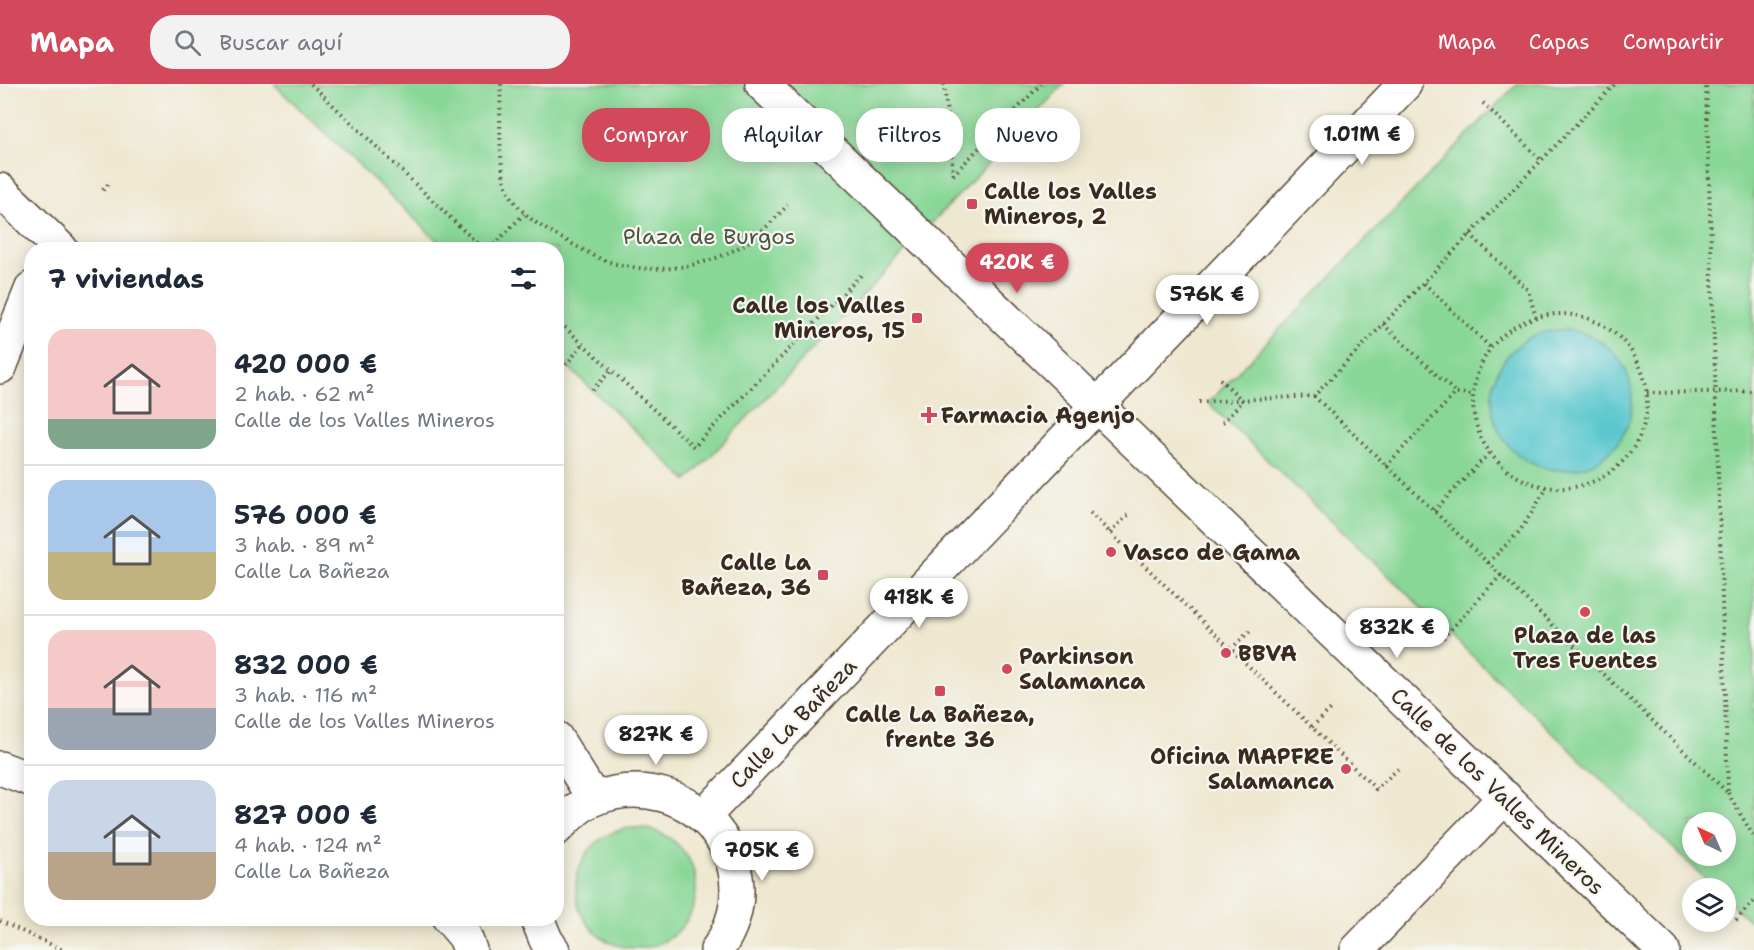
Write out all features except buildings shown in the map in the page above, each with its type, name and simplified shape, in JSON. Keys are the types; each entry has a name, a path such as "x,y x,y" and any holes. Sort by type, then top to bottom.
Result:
{"street":[{"name":"Calle de los Valles Mineros","path":"762,84 1663,950"},
{"name":"Calle La Bañeza","path":"704,816 1405,84"},
{"path":"0,190 50,242"},
{"path":"0,367 24,308"},
{"path":"564,751 594,799"},
{"path":"0,768 24,777"},
{"path":"564,821 573,812 594,799 623,791 652,791 680,800 704,816 720,835 731,856 736,880 736,904 730,927 719,949"},
{"path":"1357,950 1505,797"},
{"path":"456,926 465,937 470,950"},
{"path":"540,926 553,950"}],"path":[{"path":"311,84 476,242"},
{"path":"501,84 505,186 514,203 538,226 601,259 642,269 687,266 717,257 748,242 788,205"},
{"path":"944,84 953,175 1041,84"},
{"path":"1199,402 1314,396 1615,84"},
{"path":"1706,84 1728,793"},
{"path":"1483,103 1541,160"},
{"path":"103,190 109,183"},
{"path":"496,242 524,214"},
{"path":"1470,234 1528,291 1536,317"},
{"path":"564,326 694,447 861,275"},
{"path":"1424,283 1491,348"},
{"path":"1561,314 1586,318 1609,329 1628,346 1637,361 1647,393 1646,419 1636,444 1620,465 1598,479 1573,487 1547,488 1524,481 1505,469 1490,452 1476,425 1473,395 1478,372 1491,348 1510,330 1536,317 1561,314"},
{"path":"1383,324 1456,393 1473,395"},
{"path":"566,365 583,344"},
{"path":"592,390 611,371"},
{"path":"1220,379 1243,401"},
{"path":"1647,393 1754,391"},
{"path":"1386,466 1456,393"},
{"path":"1314,396 1728,793 1754,837"},
{"path":"1221,424 1243,401"},
{"path":"1434,512 1490,452"},
{"path":"1488,563 1520,531 1547,488"},
{"path":"1090,513 1376,789 1398,769"},
{"path":"1110,533 1130,514"},
{"path":"1443,638 1501,575"},
{"path":"1231,649 1251,630"},
{"path":"1312,727 1333,707"},
{"path":"1736,920 1754,901"},
{"path":"0,921 63,950"}],"green space":[{"name":"Plaza de Burgos","path":"274,84 1064,84 1041,108 975,108 975,162 990,162 687,481 564,363 564,242 439,242"},
{"name":"Plaza de las Tres Fuentes","path":"1517,84 1754,84 1754,925 1736,908 1736,878 1705,878 1692,866 1736,866 1736,812 1682,812 1682,856 1208,403"},
{"path":"636,828 659,833 678,846 691,865 696,888 691,911 678,930 659,943 636,948 613,943 594,930 581,911 576,888 581,865 594,846 613,833"}],"water":[{"path":"1562,330 1589,335 1612,350 1627,373 1632,400 1627,427 1612,450 1589,465 1562,470 1535,465 1512,450 1497,427 1492,400 1497,373 1512,350 1535,335"}],"place":[{"name":"Calle los Valles Mineros, 2","path":"972,204"},
{"name":"Calle los Valles Mineros, 15","path":"917,318"},
{"name":"Farmacia Agenjo","path":"929,415"},
{"name":"Vasco de Gama","path":"1111,552"},
{"name":"Calle La Bañeza, 36","path":"823,575"},
{"name":"Plaza de las Tres Fuentes","path":"1585,612"},
{"name":"BBVA","path":"1226,653"},
{"name":"Parkinson Salamanca","path":"1007,669"},
{"name":"Calle La Bañeza, frente 36","path":"940,691"},
{"name":"Oficina MAPFRE Salamanca","path":"1346,769"}]}
